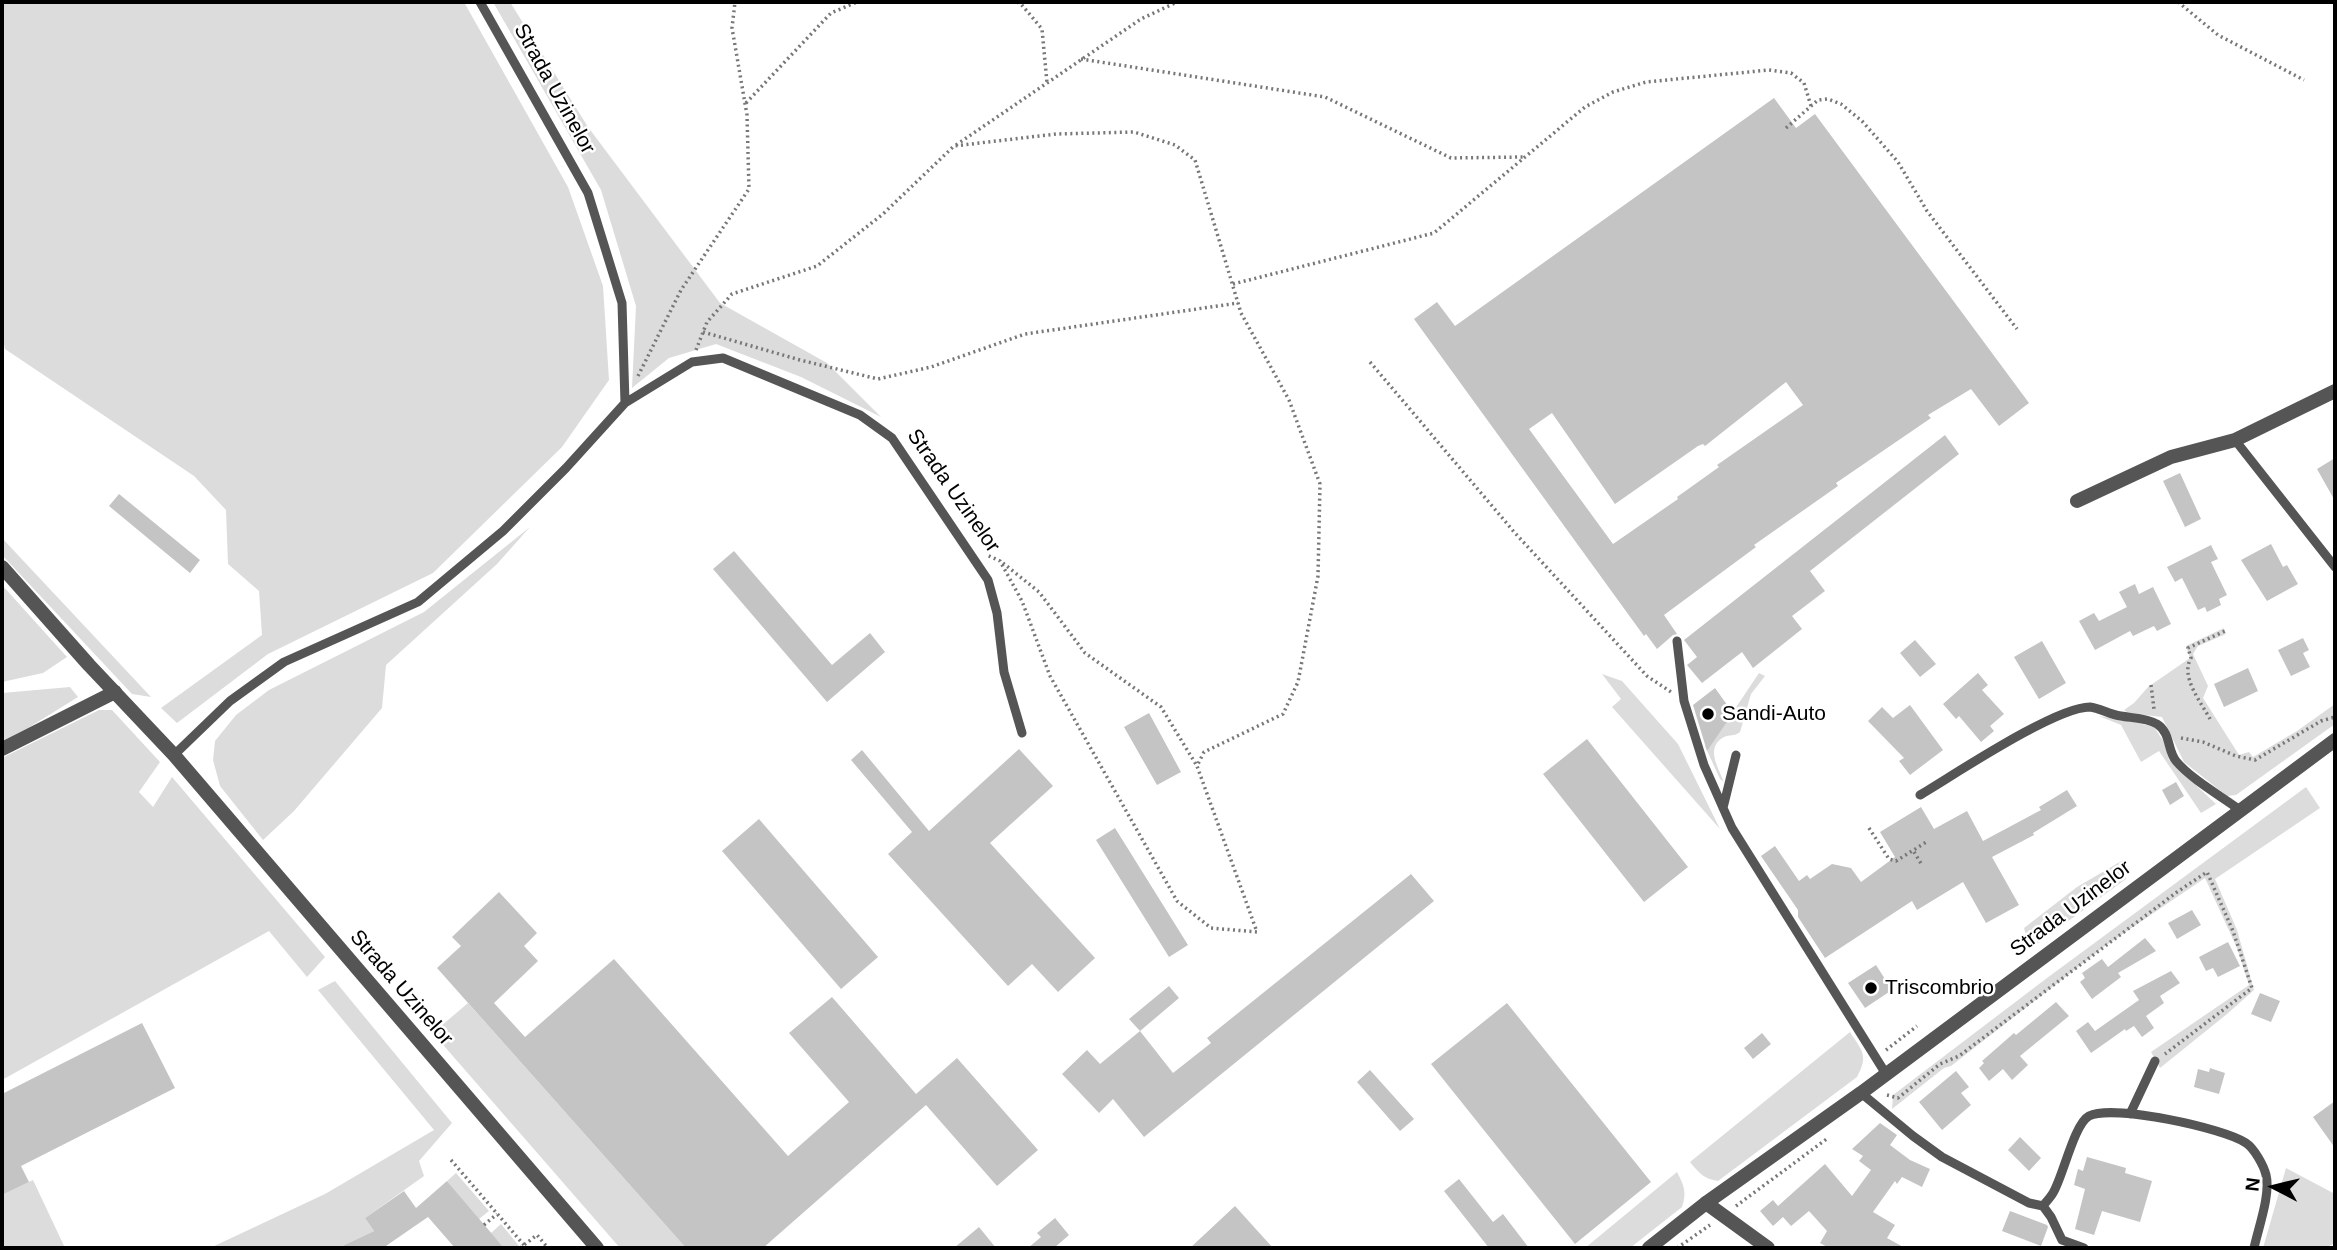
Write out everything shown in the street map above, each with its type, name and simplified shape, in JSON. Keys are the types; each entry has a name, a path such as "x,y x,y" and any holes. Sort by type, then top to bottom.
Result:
{"street":[{"path":"2077,501 2171,457 2235,440 2335,391"},
{"name":"Strada Uzinelor","path":"2,567 174,755 597,1248"},
{"path":"2,749 115,692"},
{"name":"Strada Uzinelor","path":"1648,1248 2335,740"},
{"path":"1706,1203 1768,1248"}],"lane":[{"name":"Strada Uzinelor","path":"480,2 588,194 622,303 625,403"},
{"name":"Strada Uzinelor","path":"174,755 230,701 284,662 418,602 503,531 566,468 625,403 692,362 723,358 860,415 892,438 988,580 997,613 1004,673 1022,733"},
{"path":"2235,440 2335,567"},
{"path":"1677,641 1684,702 1704,765 1732,828 1886,1074"},
{"path":"1920,795 2036,726 2074,710 2091,707 2159,725 2169,741 2176,761 2240,810"},
{"path":"1723,808 1736,755"},
{"path":"2130,1114 2155,1061"},
{"path":"1861,1093 1942,1157 2029,1203 2043,1206 2051,1217 2060,1244 2084,1248"},
{"path":"2043,1206 2053,1194 2080,1125 2090,1116 2109,1113 2160,1118 2206,1129 2247,1144 2263,1166 2267,1190 2253,1248"}],"path":[{"path":"637,378 681,290 749,189 745,104 732,28 735,2"},
{"path":"745,104 831,13 857,2"},
{"path":"1017,2 1042,29 1047,83"},
{"path":"692,362 707,323 732,295 817,266 883,214 954,146 1141,19 1177,2"},
{"path":"2178,2 2218,35 2304,80"},
{"path":"1081,59 1325,97 1451,159 1525,157"},
{"path":"1232,285 1434,233 1585,107 1613,92 1646,82 1769,70 1791,73 1804,83 1811,106"},
{"path":"1786,128 1818,100 1828,99 1841,104 1862,121 1898,162 1927,211 2017,329"},
{"path":"954,146 1056,134 1134,132 1175,145 1195,160 1241,313 1289,400 1320,484 1318,576 1298,682 1283,714 1204,752 1197,766"},
{"path":"703,332 878,379 931,366 1025,334 1238,303"},
{"path":"1370,362 1515,533 1647,676 1684,702"},
{"path":"966,547 1000,561 1039,592 1085,653 1161,707 1197,766 1257,932 1211,928 1177,901 1049,676 1021,601 1000,561"},
{"path":"2210,719 2188,676 2186,667 2191,659 2188,648 2225,631"},
{"path":"2151,685 2159,725"},
{"path":"2182,738 2203,742 2236,756 2255,760 2321,721 2335,717"},
{"path":"1869,828 1889,859 1896,861 1928,842"},
{"path":"1914,841 1919,848"},
{"path":"1913,851 1922,865"},
{"path":"1887,1095 1898,1098 1940,1064 1959,1056 2207,872 2233,931 2252,988 2155,1061"},
{"path":"1876,1058 1917,1026"},
{"path":"451,1160 497,1213 522,1247 537,1235 548,1248"},
{"path":"484,1226 497,1213"}],"shaded area":[{"path":"2,2 464,2 568,187 603,286 609,380 562,447 433,573 268,654 177,723 161,708 262,635 259,591 228,564 226,510 194,476 5,349 2,334"},
{"path":"493,2 510,2 588,127 720,303 827,363 881,417 801,377 716,344 669,358 632,388 636,306 601,190"},
{"path":"530,527 497,564 386,665 382,708 294,811 263,840 220,786 213,760 215,741 236,715 269,690 424,612"},
{"path":"2,538 151,697 132,694 2,555"},
{"path":"2,585 67,657 43,673 2,682"},
{"path":"2224,628 2226,634 2198,646 2193,654 2208,686 2203,698 2239,755 2249,752 2253,757 2335,704 2335,724 2236,795 2227,796 2184,762 2162,717 2128,713 2124,710 2148,687 2190,658 2186,646"},
{"path":"1759,673 1765,676 1751,694 1740,732 1724,737 1715,746 1716,764 1724,782 1720,779 1705,746 1710,746"},
{"path":"1602,674 1622,681 1678,744 1720,829 1612,707 1621,699"},
{"path":"70,687 78,697 2,741 2,693"},
{"path":"99,710 112,710 160,762 139,792 153,807 172,777 325,957 307,977 269,931 2,1080 2,758"},
{"path":"2099,716 2154,727 2164,742 2169,760 2216,804 2201,813 2159,751 2141,762 2121,725"},
{"path":"2306,787 2320,808 2215,879 2237,930 2254,990 2160,1068 2151,1052 2249,985 2237,948 2205,878 2105,946 1892,1109 1893,1095"},
{"path":"2123,860 2126,879 2030,949 2024,928 2077,887"},
{"path":"335,981 452,1123 419,1161 424,1176 365,1218 374,1231 338,1248 210,1248 325,1194 434,1130 318,990"},
{"path":"468,1003 686,1248 620,1248 438,1039 441,1026"},
{"path":"1850,1032 1863,1058 1857,1077 1718,1181 1705,1177 1690,1162"},
{"path":"2286,1168 2335,1194 2335,1243 2325,1248 2263,1248"},
{"path":"1677,1172 1684,1189 1682,1207 1630,1248 1585,1248"},
{"path":"456,1173 489,1211 479,1219 447,1181"},
{"path":"33,1180 65,1248 2,1248 2,1195"},
{"path":"501,1224 519,1246 517,1248 504,1248 491,1233"}],"building":[{"path":"1774,98 1796,128 1815,114 2029,403 1999,426 1971,389 1928,415 1931,418 1836,483 1838,486 1754,545 1756,547 1664,615 1677,634 1657,649 1646,634 1644,636 1414,319 1437,302 1455,326","holes":["1786,382 1803,405 1717,465 1719,467 1677,497 1678,499 1613,544 1529,429 1552,413 1615,504 1698,446 1705,446"]},
{"path":"1945,435 1959,454 1810,571 1825,591 1792,616 1802,629 1753,668 1742,652 1702,683 1687,665 1697,657 1684,640"},
{"path":"2335,458 2335,501 2317,469"},
{"path":"2180,473 2201,519 2185,527 2163,481"},
{"path":"119,494 200,560 190,573 109,506"},
{"path":"2271,544 2283,567 2287,565 2298,584 2267,601 2241,560"},
{"path":"2211,545 2218,559 2211,562 2227,595 2219,599 2221,605 2207,612 2205,607 2198,610 2182,578 2175,582 2167,567"},
{"path":"734,551 832,665 870,633 885,652 827,702 713,569"},
{"path":"2135,584 2139,594 2153,587 2171,624 2157,631 2154,626 2133,636 2130,631 2095,650 2079,621 2094,613 2099,621 2127,607 2119,592"},
{"path":"2303,638 2309,650 2303,653 2310,667 2291,676 2278,650"},
{"path":"1915,640 1936,664 1920,677 1900,653"},
{"path":"2042,641 2066,683 2039,699 2014,657"},
{"path":"2248,668 2258,691 2224,707 2214,684"},
{"path":"1978,673 1988,685 1982,690 2004,714 1990,726 1994,731 1981,742 1959,716 1956,719 1943,704"},
{"path":"1715,688 1733,713 1707,751 1693,705"},
{"path":"1910,705 1943,750 1910,775 1899,761 1904,758 1868,721 1882,707 1893,718"},
{"path":"1149,713 1181,772 1157,785 1124,727"},
{"path":"1587,739 1688,867 1644,902 1543,774"},
{"path":"1019,749 1053,786 990,843 1095,958 1058,992 1032,964 1008,986 888,854 912,832 851,760 862,750 929,831"},
{"path":"2176,782 2184,796 2170,805 2162,790"},
{"path":"2067,790 2077,806 2033,833 2034,835 1992,857 2019,905 1986,923 1963,882 1917,910 1912,901 1825,958 1798,917 1798,910 1761,856 1775,846 1799,881 1807,875 1810,879 1832,864 1851,868 1861,882 1895,857 1880,832 1921,807 1934,829 1967,811 1983,841 2041,810 2039,807"},
{"path":"759,819 878,957 841,989 722,851"},
{"path":"1115,828 1188,945 1169,957 1096,840"},
{"path":"1411,874 1434,901 1144,1137 1113,1099 1099,1113 1062,1074 1087,1050 1100,1064 1140,1031 1173,1073 1211,1043 1207,1038"},
{"path":"499,892 537,933 524,946 538,961 494,1003 525,1037 614,959 788,1156 849,1102 789,1033 832,997 916,1094 957,1058 1038,1150 997,1186 926,1105 763,1248 686,1248 437,968 461,946 452,937"},
{"path":"2192,910 2201,925 2177,939 2168,923"},
{"path":"2145,938 2156,951 2118,973 2121,977 2092,999 2080,982 2085,978 2082,973 2102,959 2108,967"},
{"path":"2228,942 2240,966 2218,977 2213,968 2206,971 2199,957"},
{"path":"1876,965 1892,990 1865,1008 1848,983"},
{"path":"2171,971 2180,983 2160,996 2164,1003 2146,1016 2154,1028 2142,1037 2134,1026 2126,1031 2125,1029 2091,1053 2076,1031 2088,1022 2095,1031 2139,1000 2133,991"},
{"path":"1169,986 1179,998 1140,1031 1129,1019"},
{"path":"2260,993 2280,1001 2271,1022 2251,1014"},
{"path":"2056,1002 2069,1016 2020,1056 2028,1065 2012,1080 2003,1069 1989,1081 1979,1068 1984,1063 1982,1061"},
{"path":"1507,1003 1651,1182 1575,1244 1431,1064"},
{"path":"142,1023 175,1088 21,1166 29,1182 2,1195 2,1094"},
{"path":"1762,1033 1771,1044 1753,1059 1744,1048"},
{"path":"2210,1068 2225,1073 2219,1094 2194,1087 2198,1069 2209,1072"},
{"path":"1370,1070 1414,1119 1400,1131 1357,1082"},
{"path":"1956,1071 1969,1087 1961,1093 1971,1105 1942,1130 1919,1102"},
{"path":"2335,1101 2335,1148 2313,1117"},
{"path":"1880,1123 1897,1135 1890,1145 1910,1160 1930,1169 1922,1187 1902,1177 1897,1184 1895,1181 1873,1212 1895,1225 1887,1238 1905,1248 1829,1248 1820,1243 1827,1231 1809,1211 1791,1226 1783,1217 1773,1226 1760,1211 1773,1200 1778,1206 1825,1164 1852,1196 1871,1170 1859,1161 1863,1156 1852,1149"},
{"path":"2020,1137 2041,1158 2029,1171 2008,1150"},
{"path":"2087,1157 2126,1168 2125,1173 2152,1181 2140,1222 2102,1211 2094,1235 2075,1229 2085,1189 2074,1185 2078,1169 2083,1171"},
{"path":"1459,1179 1493,1222 1503,1214 1529,1248 1489,1248 1444,1191"},
{"path":"447,1181 504,1248 455,1248 428,1217 383,1248 338,1248 374,1231 365,1218 404,1191 416,1208"},
{"path":"1235,1206 1273,1248 1190,1248"},
{"path":"2010,1211 2047,1225 2041,1246 2002,1231"},
{"path":"1055,1218 1069,1235 1054,1248 1028,1248 1041,1237 1037,1233"},
{"path":"979,1227 996,1248 954,1248"}],"place":[{"name":"Sandi-Auto","path":"1708,714"},
{"name":"Triscombrio","path":"1871,988"}]}
